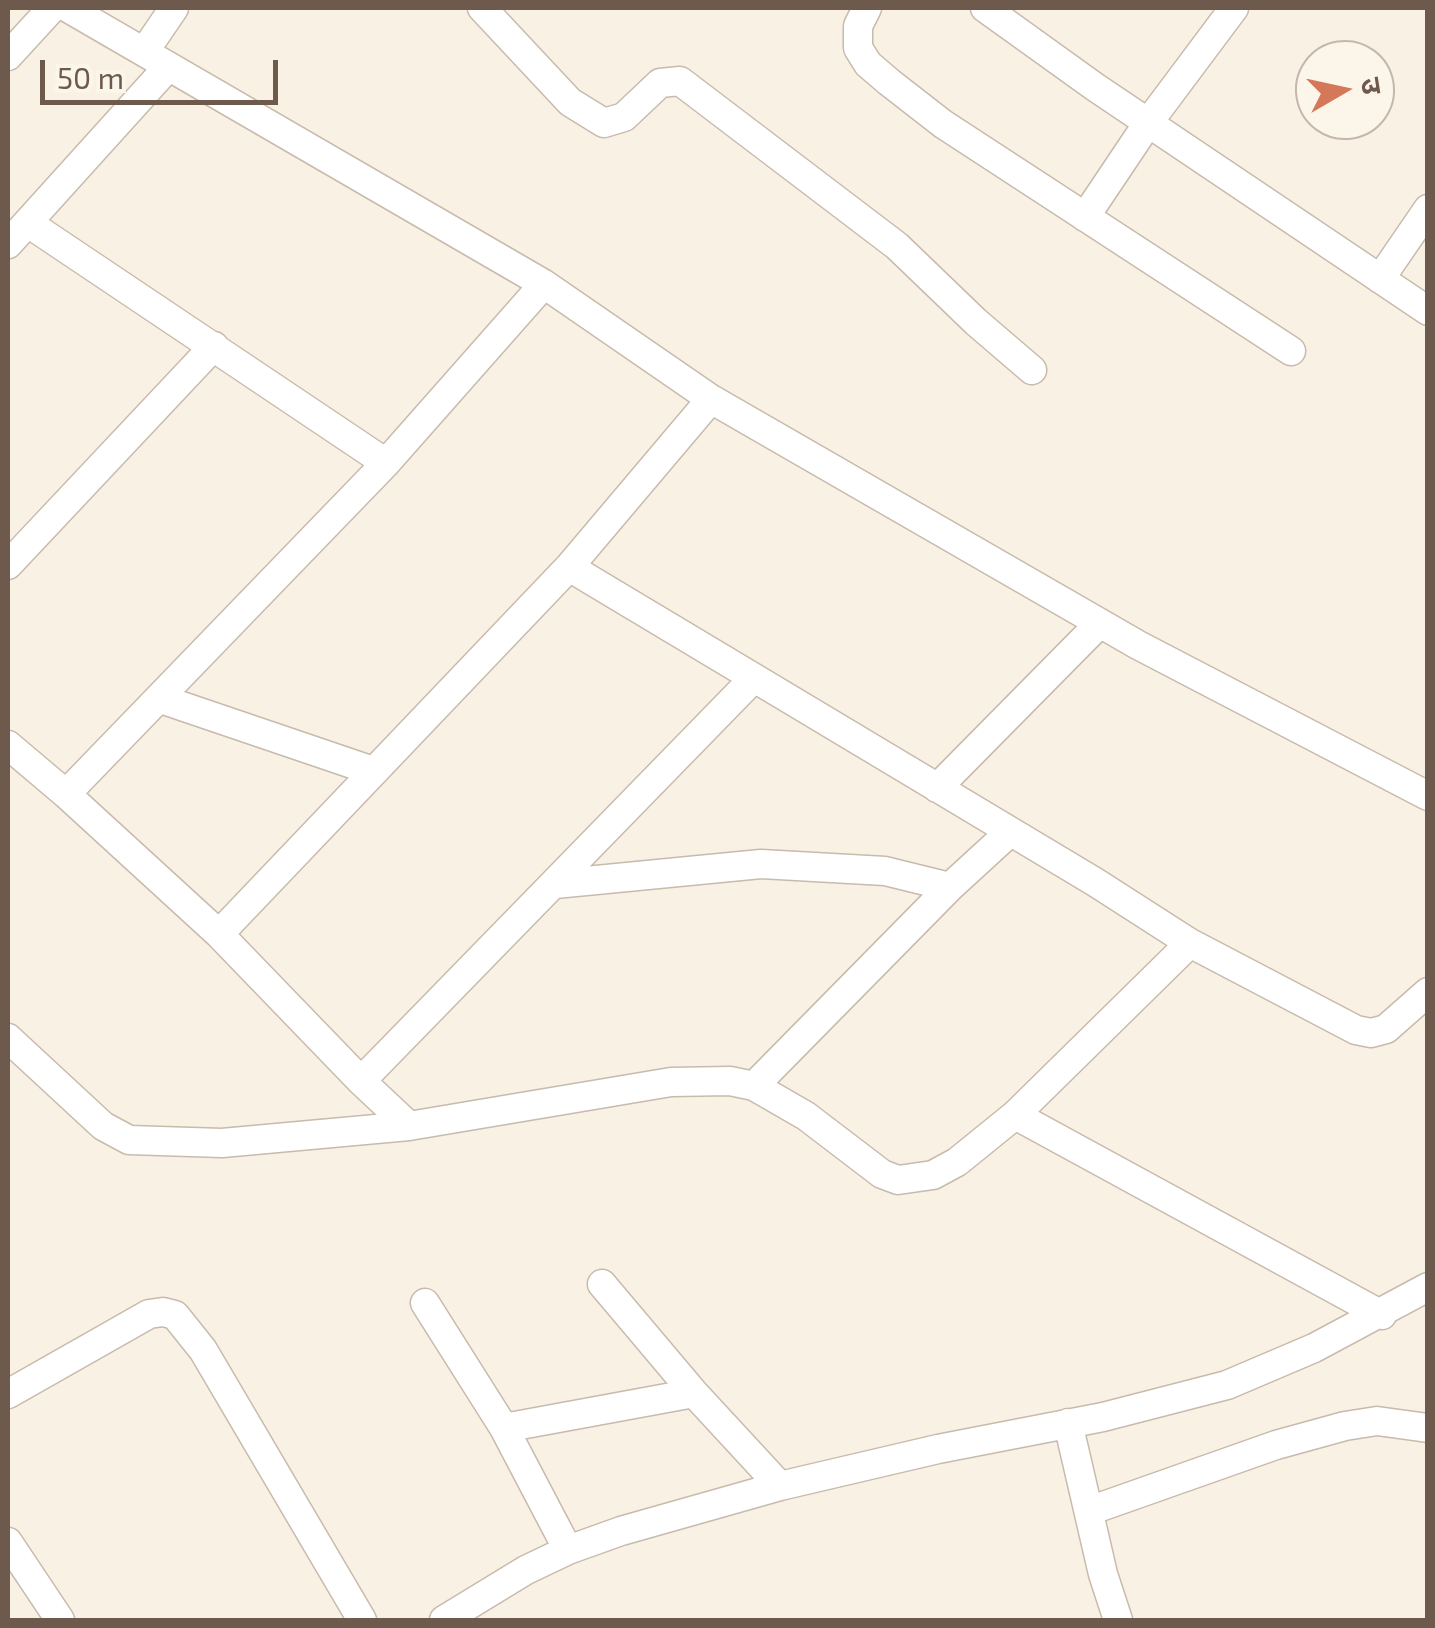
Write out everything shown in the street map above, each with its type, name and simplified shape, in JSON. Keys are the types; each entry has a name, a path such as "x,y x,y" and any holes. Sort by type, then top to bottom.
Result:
{"street":[{"path":"8,56 52,8"},
{"path":"68,8 108,17 156,59 544,284 711,399 1100,623 1428,796"},
{"path":"8,244 156,59 174,8"},
{"path":"482,8 570,102 604,123 624,117 660,83 680,81 897,246 1032,370"},
{"path":"867,8 856,38 868,64 942,124 1291,352"},
{"path":"986,8 1428,311"},
{"path":"1085,217 1148,122 1234,8"},
{"path":"1380,279 1428,209"},
{"path":"28,223 386,463"},
{"path":"66,794 386,463 544,284"},
{"path":"8,565 214,346"},
{"path":"219,934 570,567 711,399"},
{"path":"570,567 1190,943 1356,1030 1386,1029 1428,992"},
{"path":"937,788 1100,623"},
{"path":"361,1081 753,679"},
{"path":"161,699 373,771"},
{"path":"8,745 219,934 409,1126"},
{"path":"754,1086 950,887 1010,832"},
{"path":"555,884 760,864 885,871 950,887"},
{"path":"8,1038 103,1126 115,1136 129,1140 222,1143 409,1126 671,1082 730,1081 754,1086 806,1116 882,1174 898,1180 932,1175 956,1162 1015,1115 1190,943"},
{"path":"1015,1115 1382,1315"},
{"path":"602,1284 694,1394 780,1486"},
{"path":"444,1620 526,1570 568,1550 708,1504 1103,1417 1227,1384 1268,1370 1382,1315 1428,1288"},
{"path":"425,1303 504,1428 568,1550"},
{"path":"8,1394 149,1314 175,1314 203,1350 362,1620"},
{"path":"504,1428 694,1394"},
{"path":"1089,1512 1223,1463 1345,1426 1377,1421 1428,1428"},
{"path":"1068,1423 1102,1574 1118,1620"},
{"path":"8,1542 60,1620"}]}
